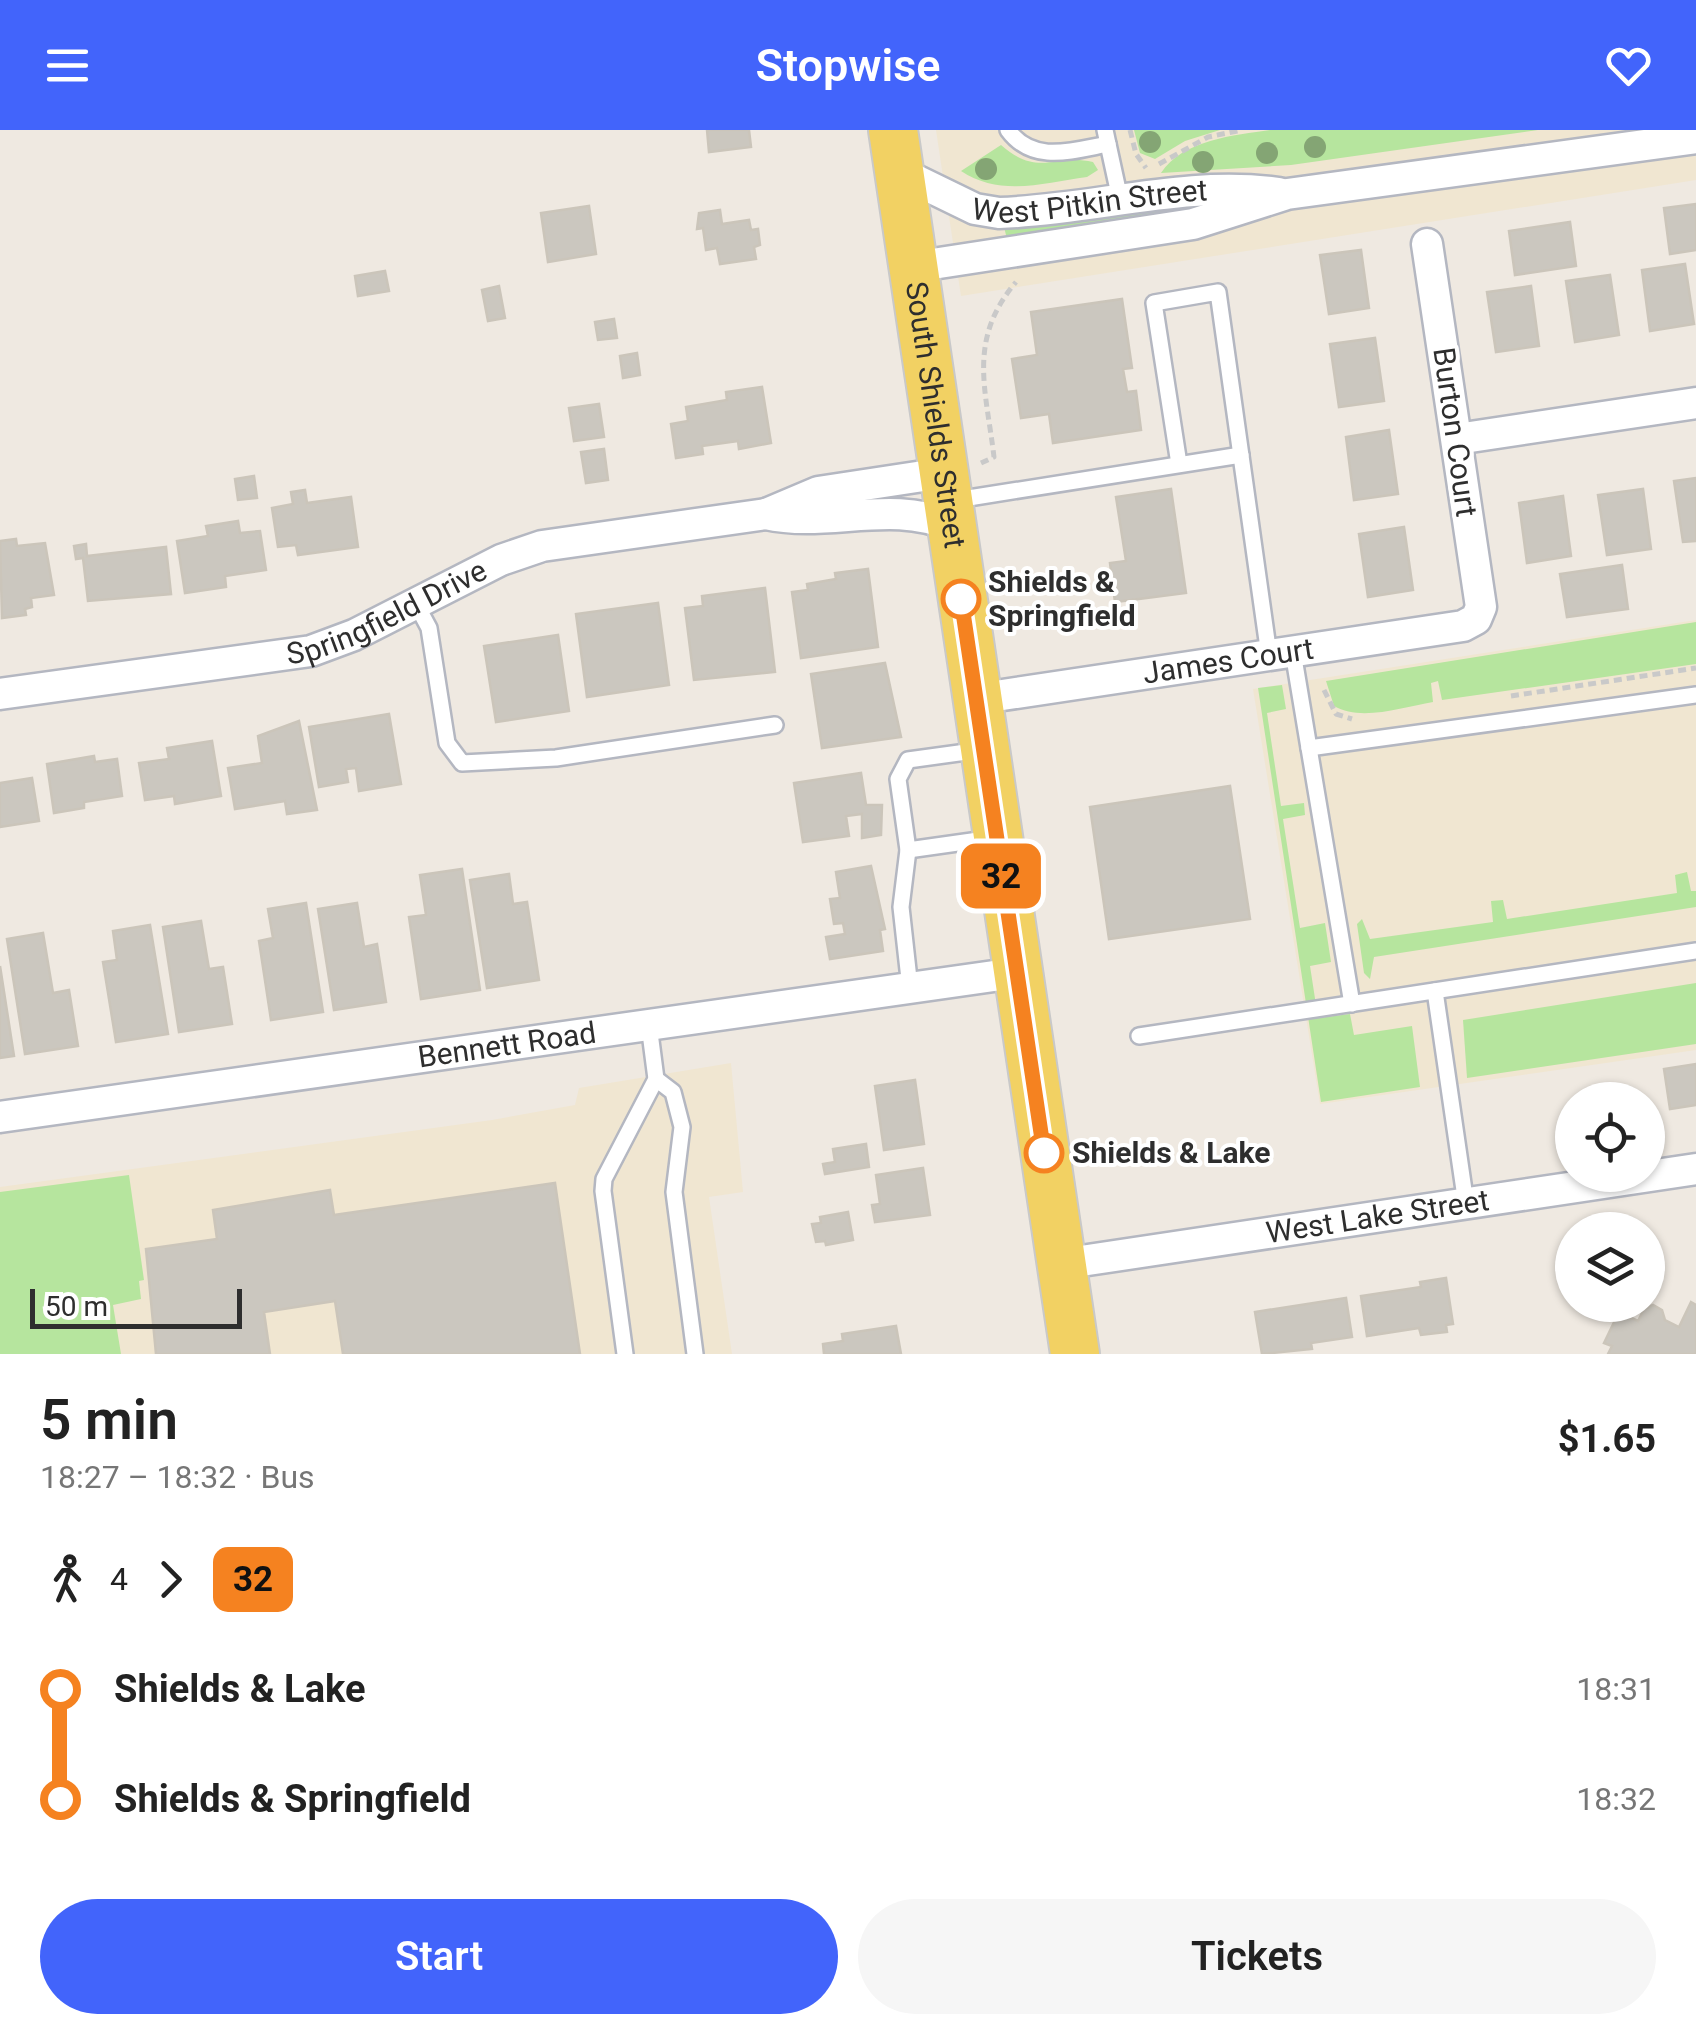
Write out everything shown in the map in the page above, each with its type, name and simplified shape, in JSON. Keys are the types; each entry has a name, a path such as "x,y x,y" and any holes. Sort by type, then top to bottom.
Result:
{"main road":[{"name":"South Shields Street","path":"896,151 1074,1354"}],"street":[{"name":"West Pitkin Street","path":"912,268 1203,222 1287,194 1696,138"},
{"name":"West Pitkin Street","path":"896,151 956,201 999,213 1240,187 1287,194"},
{"name":"Burton Court","path":"1427,244 1481,608 1476,619"},
{"path":"1457,440 1696,403"},
{"name":"Springfield Drive","path":"766,514 818,492 947,500"},
{"name":"Springfield Drive","path":"0,694 311,651 354,635 501,560 542,546 766,514 826,521 919,514 947,500"},
{"name":"James Court","path":"976,699 1464,626 1476,619"},
{"name":"Bennett Road","path":"0,1116 1016,973"},
{"name":"West Lake Street","path":"1061,1264 1696,1169"}],"lane":[{"path":"1008,130 1020,146 1040,154 1107,137 1120,198"},
{"path":"1179,464 1154,303 1218,292 1241,455 1281,654 1308,748 1352,1004"},
{"path":"947,500 1241,455"},
{"path":"415,602 429,628 449,751 462,763 556,758 774,725"},
{"path":"1308,748 1696,695"},
{"path":"910,988 901,907 908,850 898,778 901,768 908,760 982,749"},
{"path":"908,850 996,838"},
{"path":"1139,1036 1696,951"},
{"path":"1435,991 1466,1204"},
{"path":"625,1354 602,1192 604,1179 656,1079 649,1025"},
{"path":"656,1079 673,1092 682,1127 674,1192 695,1354"}],"path":[{"path":"1130,130 1136,154 1148,171 1188,146 1242,130"},
{"path":"994,456 980,356 999,304 1024,276"},
{"path":"1504,696 1696,668"},
{"path":"1322,674 1327,703 1336,714 1351,719 1370,716"}],"shaded area":[{"path":"936,130 1696,130 1696,180 961,296"},
{"path":"1696,620 1696,1050 1320,1104 1253,689"},
{"path":"731,1063 743,1192 709,1197 732,1354 0,1354 0,1187 492,1120 575,1105 579,1088"}],"green space":[{"path":"1134,130 1220,130 1185,141 1155,159 1140,153"},
{"path":"1270,130 1538,130 1291,165 1161,173 1170,162 1195,146"},
{"path":"1001,145 1036,163 1080,160 1093,162 1098,170 1087,177 1023,186 991,184 961,171"},
{"path":"1198,200 1200,210 1007,239 1004,227"},
{"path":"1696,622 1696,664 1442,700 1438,681 1431,683 1433,702 1369,713 1334,706 1326,681"},
{"path":"1282,685 1286,709 1267,713 1281,806 1304,803 1305,815 1283,819 1300,928 1325,923 1331,962 1310,966 1318,1018 1350,1014 1354,1035 1412,1026 1420,1087 1321,1102 1258,688"},
{"path":"1687,872 1691,891 1696,891 1696,907 1374,957 1370,979 1364,973 1357,924 1362,919 1370,939 1493,922 1491,901 1503,900 1507,919 1677,893 1675,875"},
{"path":"1696,983 1696,1044 1467,1078 1463,1020"},
{"path":"129,1175 144,1280 139,1281 141,1299 113,1305 121,1354 0,1354 0,1192"}],"building":[{"path":"707,130 749,130 751,147 709,152"},
{"path":"1696,204 1696,250 1670,254 1664,208"},
{"path":"589,206 596,254 548,262 541,213"},
{"path":"720,210 722,224 749,220 751,230 758,229 760,245 754,247 756,259 720,264 717,248 706,250 703,228 697,229 699,213"},
{"path":"1570,222 1576,266 1515,275 1509,231"},
{"path":"1361,250 1369,308 1329,314 1320,255"},
{"path":"1685,264 1694,324 1650,331 1642,270"},
{"path":"385,271 389,291 358,296 355,276"},
{"path":"1610,275 1619,335 1575,342 1566,281"},
{"path":"499,286 505,318 488,321 482,290"},
{"path":"1531,286 1539,346 1496,352 1487,292"},
{"path":"1122,299 1132,368 1123,369 1127,392 1136,391 1141,430 1053,443 1049,414 1021,418 1012,359 1037,355 1031,312"},
{"path":"614,319 617,338 598,340 595,322"},
{"path":"1375,338 1384,401 1339,407 1330,344"},
{"path":"637,353 640,375 623,378 620,356"},
{"path":"762,387 771,443 739,449 738,441 702,446 703,454 676,458 671,424 688,421 686,407 727,400 726,392"},
{"path":"599,404 604,437 574,441 569,408"},
{"path":"1389,430 1398,494 1354,500 1346,437"},
{"path":"604,449 608,480 586,483 581,452"},
{"path":"254,476 257,498 238,500 235,479"},
{"path":"1696,478 1696,541 1683,542 1674,481"},
{"path":"1171,489 1186,593 1115,602 1110,563 1126,561 1116,497"},
{"path":"1643,489 1651,549 1607,555 1598,495"},
{"path":"305,490 307,503 351,497 358,547 298,555 296,545 278,547 272,508 293,504 291,492"},
{"path":"1563,496 1571,556 1527,563 1519,503"},
{"path":"238,521 240,533 260,531 266,570 225,576 226,587 185,593 177,541 208,536 206,526"},
{"path":"1404,527 1413,590 1368,597 1359,534"},
{"path":"16,539 17,546 45,543 54,595 31,598 32,607 25,609 26,615 2,618 0,541"},
{"path":"86,544 87,556 166,547 171,594 88,601 83,558 76,559 74,546"},
{"path":"1622,565 1628,609 1567,617 1560,574"},
{"path":"868,569 878,647 801,658 792,592 808,590 807,584 836,579 835,573"},
{"path":"765,588 775,672 694,680 685,608 703,606 702,596"},
{"path":"658,603 669,685 587,697 576,614"},
{"path":"558,635 569,711 496,722 484,646"},
{"path":"885,663 901,737 822,748 811,674"},
{"path":"389,714 401,784 359,791 356,768 346,769 348,782 319,787 309,727"},
{"path":"299,721 317,810 287,814 285,801 235,809 228,768 262,763 258,736"},
{"path":"212,741 221,796 175,804 174,796 145,800 139,763 169,759 167,748"},
{"path":"94,756 95,762 117,759 122,796 84,802 84,808 54,813 47,764"},
{"path":"861,773 866,805 882,805 881,835 862,838 862,814 846,816 849,836 803,842 794,783"},
{"path":"32,778 39,821 0,827 0,783"},
{"path":"1230,786 1250,919 1109,939 1090,807"},
{"path":"871,866 885,929 880,930 883,951 830,959 826,937 845,934 843,923 834,924 830,899 840,898 836,872"},
{"path":"462,869 480,990 421,999 409,917 426,915 420,875"},
{"path":"509,874 513,904 527,902 539,980 487,988 470,880"},
{"path":"306,903 323,1012 271,1020 259,941 273,938 268,909"},
{"path":"357,903 364,947 377,944 386,1002 334,1010 318,909"},
{"path":"201,921 209,969 223,967 232,1024 179,1032 163,927"},
{"path":"150,925 168,1034 116,1042 103,962 117,960 113,931"},
{"path":"43,933 53,993 69,990 78,1046 25,1054 7,939"},
{"path":"0,966 14,1056 0,1058"},
{"path":"1696,1064 1696,1105 1670,1109 1664,1069"},
{"path":"915,1080 924,1144 884,1150 875,1086"},
{"path":"866,1144 869,1167 825,1174 823,1164 835,1162 833,1149"},
{"path":"923,1168 930,1215 875,1222 872,1205 880,1204 876,1175"},
{"path":"555,1183 580,1354 343,1354 335,1301 264,1312 270,1354 156,1354 146,1249 217,1239 213,1210 330,1190 334,1215"},
{"path":"848,1212 853,1240 826,1245 825,1241 816,1242 812,1224 821,1223 820,1217"},
{"path":"1446,1278 1453,1324 1446,1325 1447,1332 1421,1335 1419,1328 1367,1336 1361,1296 1421,1287 1420,1282"},
{"path":"1346,1298 1352,1337 1311,1343 1312,1349 1262,1354 1255,1312"},
{"path":"1691,1302 1696,1305 1696,1354 1608,1354 1612,1346 1604,1343 1614,1322 1665,1320 1679,1327"},
{"path":"896,1326 901,1354 824,1354 823,1344 843,1341 842,1334"}],"bus line":[{"name":"32","path":"961,599 1044,1153"}],"place":[{"name":"Shields & Springfield","path":"961,599"},
{"name":"Shields & Lake","path":"1044,1153"}]}
